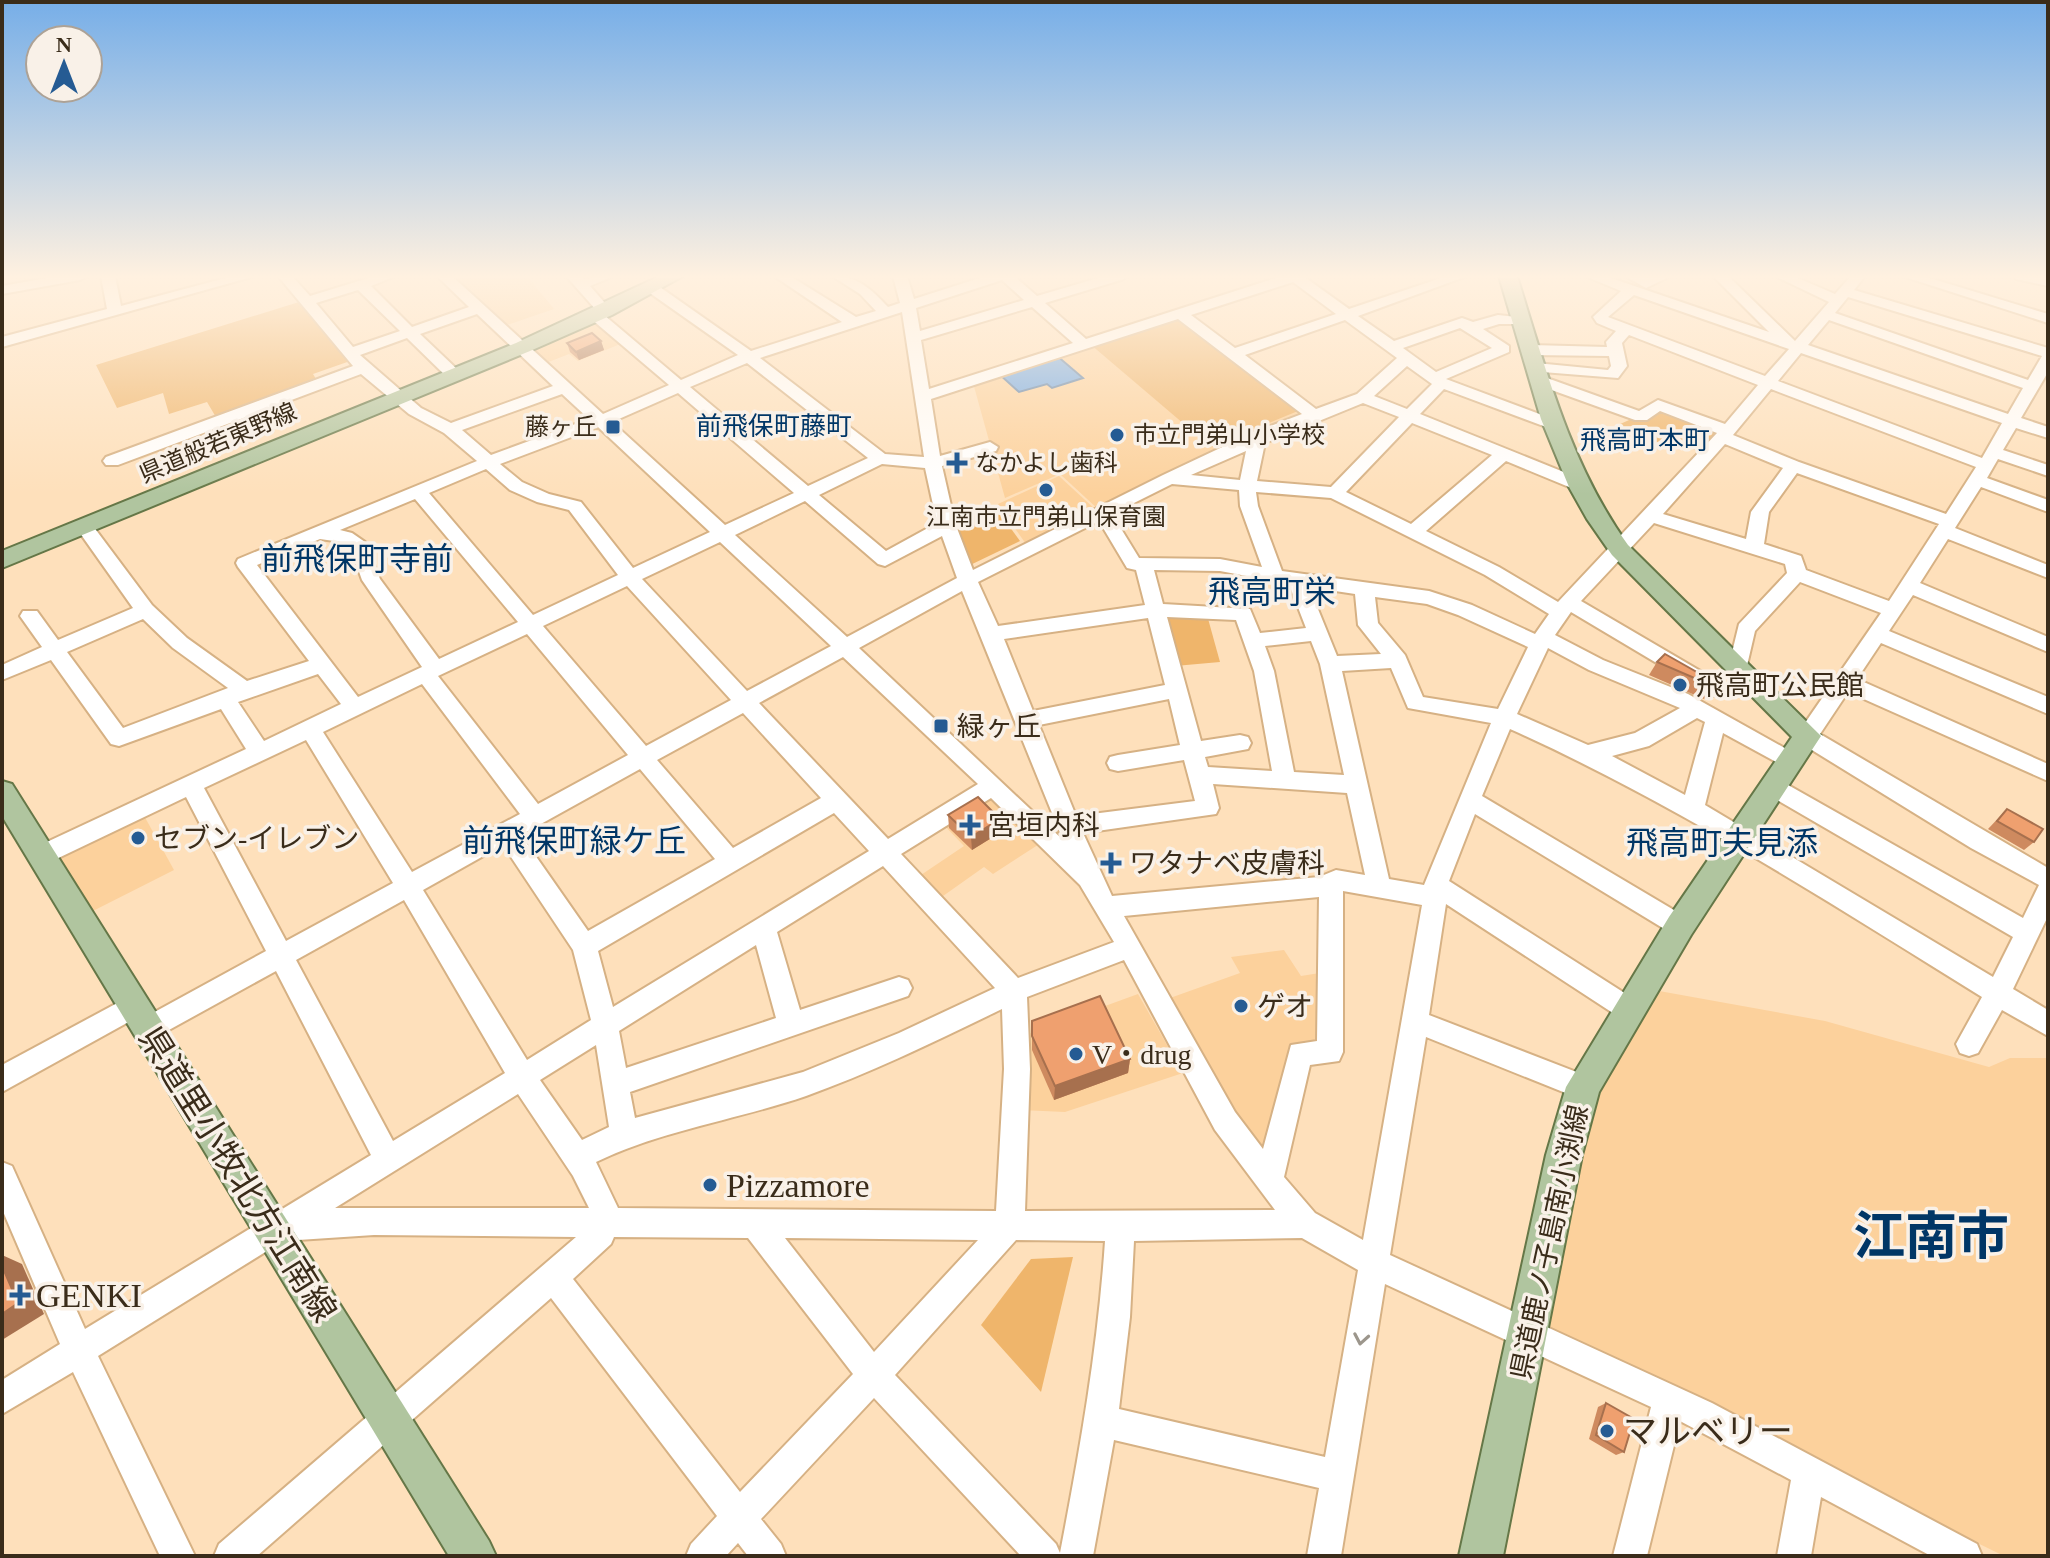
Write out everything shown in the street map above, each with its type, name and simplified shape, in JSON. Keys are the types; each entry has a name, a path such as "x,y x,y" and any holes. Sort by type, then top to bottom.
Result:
{"main road":[{"name":"県道般若東野線","path":"2,560 399,395 519,349"},
{"path":"1530,349 1552,424 1575,483 1620,550 1732,677 1807,736"},
{"name":"県道鹿ノ子島南小渕線","path":"1481,1556 1564,1155 1583,1087 1680,926 1807,736"},
{"name":"県道里小牧北方江南線","path":"6,807 42,855 474,1556"}],"street":[{"path":"347,349 363,368 415,411 450,429 516,486 543,498 575,506 630,578 1014,991 1017,1069 1010,1225 947,1297 873,1372 703,1556"},
{"path":"351,353 363,349"},
{"path":"426,349 454,375"},
{"path":"525,349 993,786 1091,882"},
{"path":"639,349 885,560 947,525"},
{"path":"738,349 880,459"},
{"path":"354,706 245,563 771,349"},
{"path":"915,349 933,463 947,525 1091,882 1225,1121 1269,1181 1305,1223 1374,1263 1669,1400 1809,1471 1965,1556"},
{"path":"923,396 1069,349"},
{"path":"1226,349 1314,415"},
{"path":"1233,354 1249,349"},
{"path":"1394,349 1437,380 1552,424"},
{"path":"1335,493 1344,488 1409,416 1437,380 1504,349"},
{"path":"1526,349 1641,417 1658,405 1793,466 1946,526 2048,572"},
{"path":"1532,355 1612,375 1619,366 1615,349"},
{"path":"1677,349 1986,466 2048,506"},
{"path":"1324,1556 1436,891 1492,744 1542,641 1564,607 1725,434 1793,349"},
{"path":"1803,349 2048,433"},
{"path":"1924,349 2031,386"},
{"path":"2023,349 2048,356 1986,466 1807,736 1979,841 2048,879"},
{"path":"1532,355 1616,352"},
{"path":"2,1079 281,956 967,580 1258,437 1363,397 1407,358"},
{"path":"112,461 363,368"},
{"path":"450,429 566,387"},
{"path":"1363,397 1575,483"},
{"path":"1258,437 1247,485 1249,506 1274,576"},
{"path":"42,855 880,459 933,463 990,447"},
{"path":"1414,531 1503,455"},
{"path":"1754,547 1760,512 1793,466"},
{"path":"1986,466 2048,471"},
{"path":"1169,479 1335,493 1564,607 1732,677"},
{"path":"418,491 731,862"},
{"path":"1102,512 1134,564 1220,565 1297,580 1429,598 1542,641 1705,712 1789,761"},
{"path":"1651,516 1794,560 1797,574"},
{"path":"84,526 145,610 235,694 259,751"},
{"path":"320,533 346,537 359,546 371,580 430,672 535,817"},
{"path":"1069,826 1208,808 1143,563"},
{"path":"1797,574 1893,610"},
{"path":"1587,754 1641,740 1705,712 1732,677 1746,629 1797,574"},
{"path":"1297,580 1330,664 1379,887"},
{"path":"1909,586 2048,645"},
{"path":"1364,588 1368,625 1398,660 1415,703 1506,718 1587,754 1742,836 2048,1024"},
{"path":"2,673 145,610"},
{"path":"992,634 1156,610 1243,614 1264,671 1285,780"},
{"path":"30,616 52,651 119,738 322,664"},
{"path":"1255,640 1320,633"},
{"path":"1876,633 2048,706"},
{"path":"1330,664 1398,660"},
{"path":"1843,681 2048,773"},
{"path":"1027,720 1178,690"},
{"path":"1693,809 1705,712"},
{"path":"231,1556 553,1277 601,1234 605,1222 601,1201 576,1157 522,1075 410,886 310,729"},
{"path":"1118,763 1240,743"},
{"path":"1200,775 1358,785"},
{"path":"191,784 388,1160"},
{"path":"2,1398 993,786"},
{"path":"1773,787 2028,933"},
{"path":"584,946 837,800"},
{"path":"1471,800 1680,926"},
{"path":"507,833 584,946 605,1024 624,1134"},
{"path":"1106,907 1323,887 1336,880 1436,891 1628,1009"},
{"path":"1269,1181 1300,1054 1330,1052 1331,882"},
{"path":"1969,1044 2048,891"},
{"path":"763,927 791,1025"},
{"path":"576,1157 624,1134 804,1084 908,1042 1014,991 1130,947"},
{"path":"615,1084 899,988"},
{"path":"1415,1021 1583,1087"},
{"path":"2,1176 79,1351 178,1556"},
{"path":"274,1231 314,1223 1199,1227 1305,1223"},
{"path":"756,1225 873,1372 1044,1556"},
{"path":"1076,1556 1102,1421 1115,1317 1120,1226"},
{"path":"553,1277 740,1514 769,1556"},
{"path":"1630,1556 1669,1400"},
{"path":"1102,1421 1336,1476"},
{"path":"1794,1556 1809,1471"}],"shaded area":[{"path":"149,349 340,349 353,360 313,374 319,384 220,424 207,402 169,414 163,393 117,408 96,365"},
{"path":"531,349 609,349 578,361 569,354 546,363"},
{"path":"1076,349 1222,349 1307,414 1099,510 1060,474 1005,498 973,383"},
{"path":"1096,349 1217,349 1298,411 1211,447"},
{"path":"1658,407 1725,430 1705,454 1674,442 1667,447 1618,425"},
{"path":"1059,476 1097,511 1028,547 998,504"},
{"path":"996,508 1020,541 964,568 947,525"},
{"path":"1160,613 1207,615 1220,662 1175,666"},
{"path":"992,789 1044,841 993,874 984,867 936,901 915,879 964,846 941,822"},
{"path":"142,812 174,870 83,916 53,854"},
{"path":"1284,950 1301,976 1326,972 1325,1048 1296,1050 1267,1173 1170,998 1240,973 1231,957"},
{"path":"1648,989 1825,1021 1989,1067 2010,1058 2048,1058 2048,1556 2004,1556 1538,1328 1590,1090"},
{"path":"1138,994 1183,1073 1065,1112 1021,1110 1020,1037"},
{"path":"1073,1257 1041,1392 981,1325 1031,1259"}],"water":[{"path":"1056,355 1083,378 1052,388 1047,384 1019,392 999,374"}],"building":[{"path":"1665,654 1716,683 1713,686 1657,662"},
{"path":"978,797 1000,819 971,837 948,815"},
{"path":"2007,809 2043,829 2034,842 1997,821"},
{"name":"V・drug","path":"1100,996 1130,1059 1055,1086 1032,1036 1032,1021"},
{"path":"2,1266 18,1303 2,1314"},
{"path":"1606,1403 1634,1419 1624,1452 1596,1435"}],"place":[{"name":"藤ヶ丘","path":"613,427"},
{"name":"市立門弟山小学校","path":"1117,435"},
{"name":"なかよし歯科","path":"957,463"},
{"name":"江南市立門弟山保育園","path":"1046,490"},
{"name":"飛高町公民館","path":"1680,685"},
{"name":"緑ヶ丘","path":"941,726"},
{"name":"宮垣内科","path":"970,825"},
{"name":"セブン-イレブン","path":"138,838"},
{"name":"ワタナベ皮膚科","path":"1111,863"},
{"name":"ゲオ","path":"1241,1006"},
{"name":"V・drug","path":"1076,1054"},
{"name":"Pizzamore","path":"710,1185"},
{"name":"GENKI","path":"20,1295"},
{"name":"マルベリー","path":"1607,1431"}],"district":[{"name":"前飛保町藤町","path":"774,426"},
{"name":"飛高町本町","path":"1645,440"},
{"name":"前飛保町寺前","path":"357,559"},
{"name":"飛高町栄","path":"1272,592"},
{"name":"前飛保町緑ケ丘","path":"574,841"},
{"name":"飛高町夫見添","path":"1722,843"},
{"name":"江南市","path":"1931,1236"}]}
